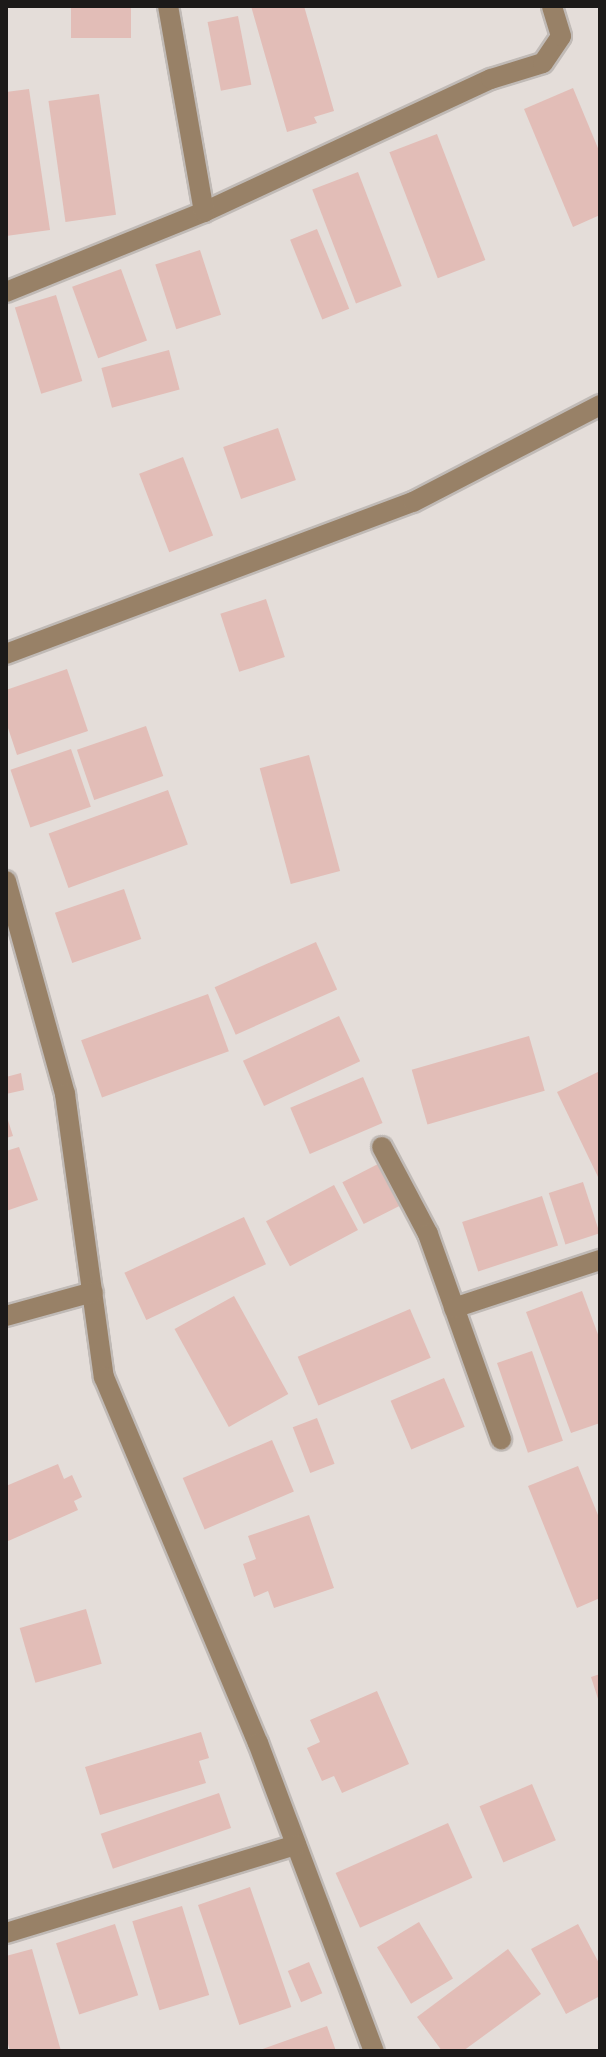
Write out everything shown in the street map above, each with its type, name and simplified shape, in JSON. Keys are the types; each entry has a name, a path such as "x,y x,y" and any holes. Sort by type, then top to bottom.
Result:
{"street":[{"path":"168,6 204,212"},
{"path":"6,292 204,212 491,79 543,63 561,36 552,6"},
{"path":"6,654 413,502 600,405"},
{"path":"6,881 65,1094 104,1377 258,1743 374,2051"},
{"path":"382,1147 428,1234 501,1439"},
{"path":"454,1308 600,1260"},
{"path":"6,1316 93,1292"},
{"path":"6,1933 296,1845"}],"building":[{"path":"71,6 131,6 131,38 71,38"},
{"path":"251,6 304,6 334,111 314,117 317,123 287,132"},
{"path":"238,16 251,85 221,91 208,22"},
{"path":"573,88 600,153 600,215 573,227 524,109"},
{"path":"29,89 50,230 6,236 6,92"},
{"path":"99,94 116,215 65,222 48,101"},
{"path":"437,134 485,260 438,278 389,152"},
{"path":"358,172 402,286 356,303 312,190"},
{"path":"317,229 349,309 322,320 290,240"},
{"path":"200,250 221,315 176,329 155,265"},
{"path":"121,269 147,340 98,358 72,287"},
{"path":"56,295 82,381 41,394 15,308"},
{"path":"169,350 180,390 112,408 101,368"},
{"path":"278,428 296,480 241,499 223,447"},
{"path":"183,457 213,535 169,552 139,474"},
{"path":"266,599 285,657 239,672 220,614"},
{"path":"67,669 88,731 17,755 6,722 6,690"},
{"path":"146,726 163,776 94,800 77,750"},
{"path":"71,749 91,807 30,828 10,770"},
{"path":"309,755 340,871 291,884 260,768"},
{"path":"168,790 188,845 68,888 49,833"},
{"path":"124,889 141,939 72,963 55,913"},
{"path":"316,942 337,990 236,1035 215,987"},
{"path":"208,994 229,1051 102,1097 81,1040"},
{"path":"339,1016 360,1061 264,1106 243,1061"},
{"path":"529,1036 545,1091 427,1124 412,1070"},
{"path":"600,1071 600,1181 557,1092"},
{"path":"21,1073 24,1090 6,1094 6,1077"},
{"path":"363,1077 383,1123 310,1154 290,1108"},
{"path":"6,1114 13,1136 6,1138"},
{"path":"19,1147 38,1200 6,1211 6,1151"},
{"path":"378,1164 399,1206 364,1224 342,1182"},
{"path":"583,1182 600,1233 565,1244 549,1193"},
{"path":"334,1185 358,1230 290,1266 266,1221"},
{"path":"542,1196 558,1245 478,1271 462,1222"},
{"path":"244,1217 266,1264 146,1320 124,1273"},
{"path":"582,1291 600,1340 600,1423 571,1433 526,1312"},
{"path":"234,1296 288,1394 229,1427 175,1329"},
{"path":"410,1309 431,1358 318,1405 298,1357"},
{"path":"532,1351 563,1441 528,1453 497,1363"},
{"path":"444,1378 465,1427 411,1449 391,1401"},
{"path":"317,1418 335,1464 310,1473 293,1427"},
{"path":"272,1440 294,1492 205,1529 183,1478"},
{"path":"58,1464 64,1479 72,1475 82,1497 74,1501 78,1510 6,1542 6,1486"},
{"path":"578,1466 600,1520 600,1598 577,1608 528,1486"},
{"path":"309,1515 334,1588 274,1608 268,1591 254,1597 243,1564 256,1559 248,1536"},
{"path":"86,1609 102,1664 35,1683 20,1628"},
{"path":"600,1674 600,1701 599,1702 591,1677"},
{"path":"377,1691 409,1764 342,1793 334,1776 322,1781 307,1748 320,1742 310,1720"},
{"path":"201,1732 209,1758 199,1761 206,1783 100,1815 85,1767"},
{"path":"532,1784 556,1840 503,1862 480,1806"},
{"path":"219,1793 231,1828 113,1869 101,1834"},
{"path":"448,1823 472,1878 360,1928 336,1873"},
{"path":"250,1887 291,2007 239,2025 198,1905"},
{"path":"182,1906 209,1995 159,2010 132,1921"},
{"path":"419,1922 453,1979 411,2004 377,1947"},
{"path":"115,1924 138,1995 79,2014 56,1943"},
{"path":"578,1924 600,1965 600,1996 566,2014 531,1949"},
{"path":"32,1949 61,2051 10,2051 6,2037 6,1956"},
{"path":"508,1949 541,1994 463,2051 442,2051 417,2017"},
{"path":"309,1962 322,1993 301,2002 288,1971"},
{"path":"327,2026 336,2051 257,2051"}]}
